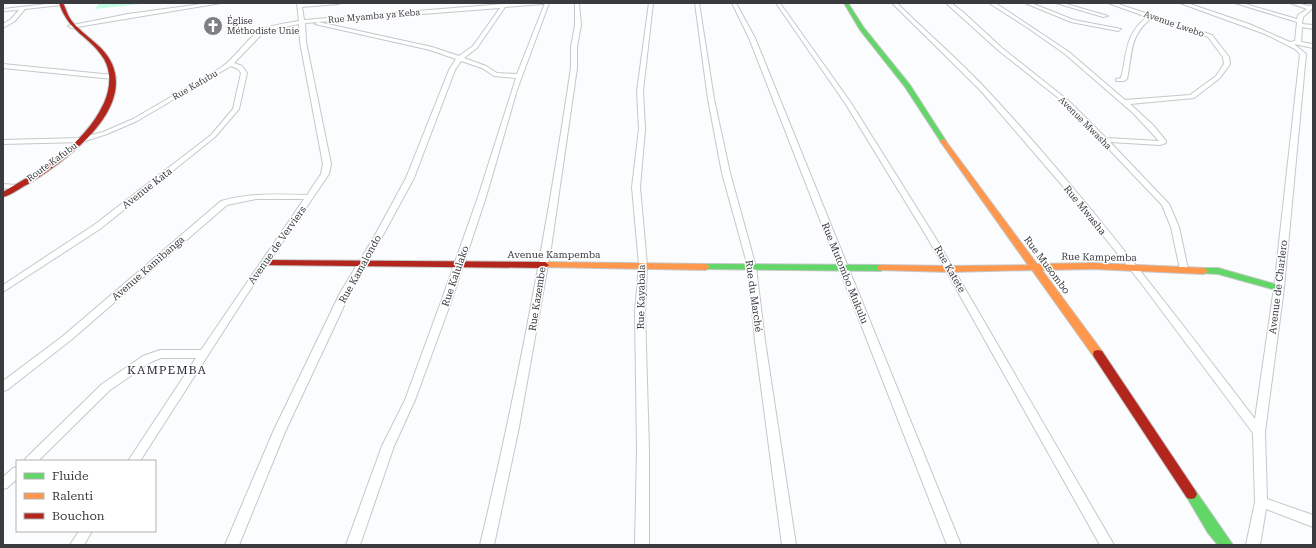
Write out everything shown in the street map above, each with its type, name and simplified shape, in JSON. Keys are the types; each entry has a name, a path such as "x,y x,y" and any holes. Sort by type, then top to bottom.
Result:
{"street":[{"path":"71,26 219,3"},
{"path":"299,5 338,3"},
{"name":"Rue Myamba ya Keba","path":"306,22 542,3"},
{"name":"Rue Kalulako","path":"354,545 388,446 410,400 482,197 519,76 547,3"},
{"name":"Rue Kazembe","path":"487,545 517,410 550,222 573,76 574,47 578,25 577,3"},
{"name":"Rue Kayabala","path":"642,545 643,450 640,312 643,265 636,187 642,129 640,91 651,3"},
{"name":"Rue du Marché","path":"697,3 711,99 726,174 752,267 760,341 789,545"},
{"name":"Rue Mutombo Mukulu","path":"734,3 752,38 954,545"},
{"name":"Rue Katete","path":"778,3 848,103 950,269 1108,545"},
{"name":"Rue Musombo","path":"846,3 862,29 908,86 938,134 1108,368 1180,476 1213,529 1226,545"},
{"name":"Rue Mwasha","path":"894,3 983,90 1076,196 1259,432"},
{"name":"Avenue Mwasha","path":"948,3 1005,53 1068,103 1165,204 1171,217 1180,247 1184,269"},
{"path":"991,3 1038,31 1043,37 1066,53 1086,72 1144,118 1164,142 1102,140"},
{"path":"1027,3 1073,21 1118,29"},
{"path":"1058,3 1105,16"},
{"name":"Avenue Lwebo","path":"1110,3 1210,36 1226,57 1227,64 1218,77 1192,97 1125,102"},
{"path":"1182,3 1281,39 1313,46"},
{"path":"1237,3 1313,27"},
{"path":"1292,3 1311,7 1300,23 1298,43"},
{"path":"3,10 61,4"},
{"name":"Route Kafubu","path":"3,195 66,154 82,140 102,114 111,94 112,77 108,62 103,54 71,26 62,12 61,4"},
{"name":"Avenue de Verviers","path":"135,460 325,174 327,164 303,42 306,22 299,5"},
{"name":"Rue Kamalondo","path":"232,545 254,496 279,432 345,293 363,264 405,188 452,70 459,60 475,47 504,5"},
{"path":"3,26 13,20 23,8"},
{"path":"1118,80 1124,79 1130,44 1136,30 1151,16"},
{"path":"306,22 424,47 459,60 484,67 496,75 519,76"},
{"name":"Rue Kafubu","path":"3,142 82,140 118,128 230,64 259,34 269,29 306,22"},
{"name":"Avenue de Charlero","path":"1253,545 1261,502 1259,432 1279,288 1302,54 1298,48 1281,39"},
{"name":"Avenue Kata","path":"3,289 97,227 219,131 236,109 244,76 244,70 241,67 230,64"},
{"path":"3,66 112,77"},
{"path":"3,186 16,187"},
{"name":"Avenue Kamibanga","path":"3,387 67,338 224,203 242,198 265,196 310,197"},
{"name":"Avenue Kampemba","path":"265,263 542,266 643,265 843,269"},
{"name":"Rue Kampemba","path":"843,269 1035,268 1078,266 1159,270 1184,269 1223,272 1279,288"},
{"path":"31,460 95,397 116,379 147,359 160,354 205,354"},
{"path":"3,484 16,473"},
{"path":"1261,502 1313,521"},
{"path":"77,545 85,532"}],"green space":[{"path":"99,3 150,3 95,9"}],"traffic: fast":[{"path":"846,3 862,29 908,86 943,141"},
{"path":"706,267 881,268"},
{"path":"1204,271 1218,271 1279,288"},
{"path":"1191,494 1213,529 1226,545"}],"traffic: slow":[{"path":"943,141 1098,354"},
{"path":"545,265 706,267"},
{"path":"881,268 950,269 1093,266 1204,271"}],"traffic: jam":[{"path":"3,195 49,167 79,144 101,115 111,94 112,73 109,63 100,50 69,20 61,3"},
{"path":"265,263 545,265"},
{"path":"1098,354 1191,494"}],"place":[{"name":"Église Méthodiste Unie","path":"213,26"}],"district":[{"name":"KAMPEMBA","path":"167,370"}]}
